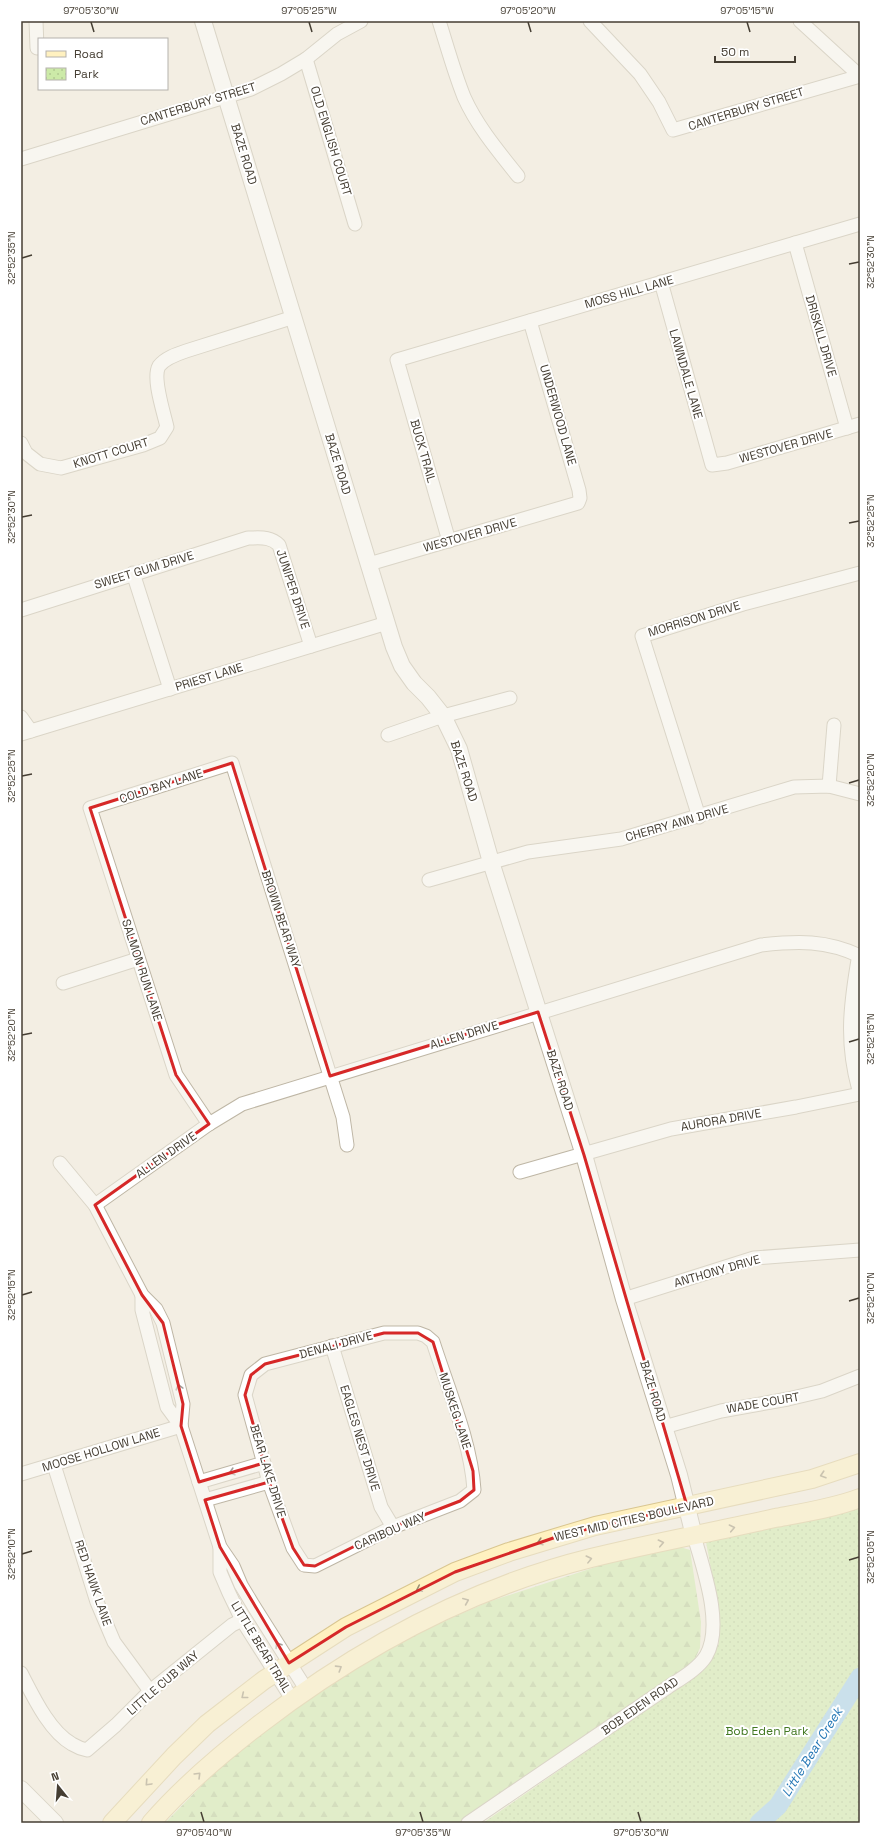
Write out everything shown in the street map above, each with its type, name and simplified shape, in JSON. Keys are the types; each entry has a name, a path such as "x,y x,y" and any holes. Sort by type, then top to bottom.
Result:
{"main road":[{"name":"WEST MID CITIES BOULEVARD","path":"112,1823 174,1756 207,1724 282,1668 346,1626 455,1572 569,1533 812,1478 860,1463"},
{"path":"151,1823 204,1769 299,1694 361,1655 413,1626 467,1601 553,1569 590,1558 860,1498"}],"street":[{"path":"36,21 37,48"},
{"name":"BAZE ROAD","path":"203,21 394,647 402,666 414,683 428,697 443,716 459,749 491,862 584,1155 624,1300 679,1475 694,1536"},
{"name":"CANTERBURY STREET","path":"21,159 251,89 306,59 337,34 360,21"},
{"path":"438,21 465,98 493,144 518,176"},
{"name":"CANTERBURY STREET","path":"590,21 640,74 659,102 673,130 860,76"},
{"path":"800,21 860,76"},
{"name":"OLD ENGLISH COURT","path":"306,59 355,224"},
{"name":"MOSS HILL LANE","path":"397,360 860,224"},
{"name":"DRISKILL DRIVE","path":"795,243 847,428"},
{"name":"LAWNDALE LANE","path":"661,282 712,465"},
{"name":"KNOTT COURT","path":"21,443 26,453 40,464 61,468 143,445 160,438 167,427 157,378 159,366 171,357 186,351 294,317"},
{"name":"UNDERWOOD LANE","path":"530,321 579,490 580,498 578,502 571,506"},
{"name":"BUCK TRAIL","path":"397,360 449,541"},
{"name":"WESTOVER DRIVE","path":"712,465 727,463 860,424"},
{"name":"WESTOVER DRIVE","path":"369,564 571,506"},
{"name":"SWEET GUM DRIVE","path":"21,610 133,573 248,538 268,538"},
{"name":"JUNIPER DRIVE","path":"268,538 274,539 279,545 310,646"},
{"path":"133,573 170,689"},
{"name":"MORRISON DRIVE","path":"699,817 642,636 743,604 860,573"},
{"name":"PRIEST LANE","path":"26,732 387,624"},
{"path":"388,735 443,716 510,698"},
{"path":"21,717 26,732"},
{"path":"829,786 834,725"},
{"name":"COLD BAY LANE","path":"90,808 232,763"},
{"name":"BROWN BEAR WAY","path":"232,763 343,1117 347,1145"},
{"name":"CHERRY ANN DRIVE","path":"429,880 528,852 621,839 794,788 829,786 860,794"},
{"name":"SALMON RUN LANE","path":"90,808 176,1075 209,1124"},
{"name":"ALLEN DRIVE","path":"94,1205 209,1124 242,1104 538,1012 761,945 796,942 821,943 843,948 860,956"},
{"path":"860,956 853,997 851,1034 856,1072 860,1088"},
{"path":"63,983 138,959"},
{"name":"AURORA DRIVE","path":"520,1172 671,1129 860,1094"},
{"path":"60,1163 94,1205 142,1295"},
{"name":"ANTHONY DRIVE","path":"624,1300 754,1258 860,1250"},
{"name":"LITTLE BEAR TRAIL","path":"142,1295 156,1309 163,1323 183,1404 181,1426"},
{"name":"LITTLE BEAR TRAIL","path":"142,1295 142,1310 167,1407 181,1426 220,1548 220,1572 242,1620 282,1668 299,1694"},
{"name":"DENALI DRIVE","path":"251,1375 265,1364 384,1333 418,1333 426,1336"},
{"name":"MUSKEG LANE","path":"426,1336 433,1342 467,1447 473,1471 474,1490"},
{"name":"EAGLES NEST DRIVE","path":"332,1346 381,1507 393,1528"},
{"name":"BEAR LAKE DRIVE","path":"251,1375 245,1395 270,1482 293,1548 304,1565"},
{"name":"WADE COURT","path":"664,1427 721,1410 788,1399 822,1391 860,1376"},
{"name":"MOOSE HOLLOW LANE","path":"21,1474 181,1426"},
{"path":"199,1482 264,1463"},
{"name":"RED HAWK LANE","path":"54,1464 97,1602 114,1642 150,1691"},
{"path":"205,1500 270,1482"},
{"name":"CARIBOU WAY","path":"304,1565 315,1566 393,1528 460,1501 474,1490"},
{"name":"BOB EDEN ROAD","path":"468,1823 668,1687 705,1658 712,1644 713,1618 707,1585 694,1536"},
{"name":"LITTLE BEAR TRAIL","path":"220,1548 233,1566 282,1668"},
{"name":"LITTLE CUB WAY","path":"21,1673 33,1697 51,1725 71,1744 87,1750 116,1725 150,1691 232,1625 242,1620"},
{"path":"21,1789 55,1823"}],"highlighted area":[{"path":"232,763 330,1076 538,1012 584,1155 687,1506 562,1535 455,1572 346,1627 289,1663 220,1547 205,1500 269,1482 293,1548 304,1565 315,1566 393,1527 460,1501 474,1490 473,1471 433,1342 418,1333 384,1333 265,1364 251,1375 245,1395 264,1463 199,1482 181,1426 183,1404 163,1323 142,1295 95,1205 209,1124 176,1075 90,808"}],"green space":[{"name":"Bob Eden Park","path":"860,1506 860,1823 483,1823 681,1686 712,1657 719,1643 720,1617 706,1542 797,1523"},
{"path":"680,1547 690,1550 701,1622 700,1648 694,1661 680,1673 620,1715 461,1823 165,1823 213,1774 259,1733 365,1661 422,1631 488,1602 605,1564"}],"waterway":[{"name":"Little Bear Creek","path":"759,1823 778,1806 860,1677"}]}
